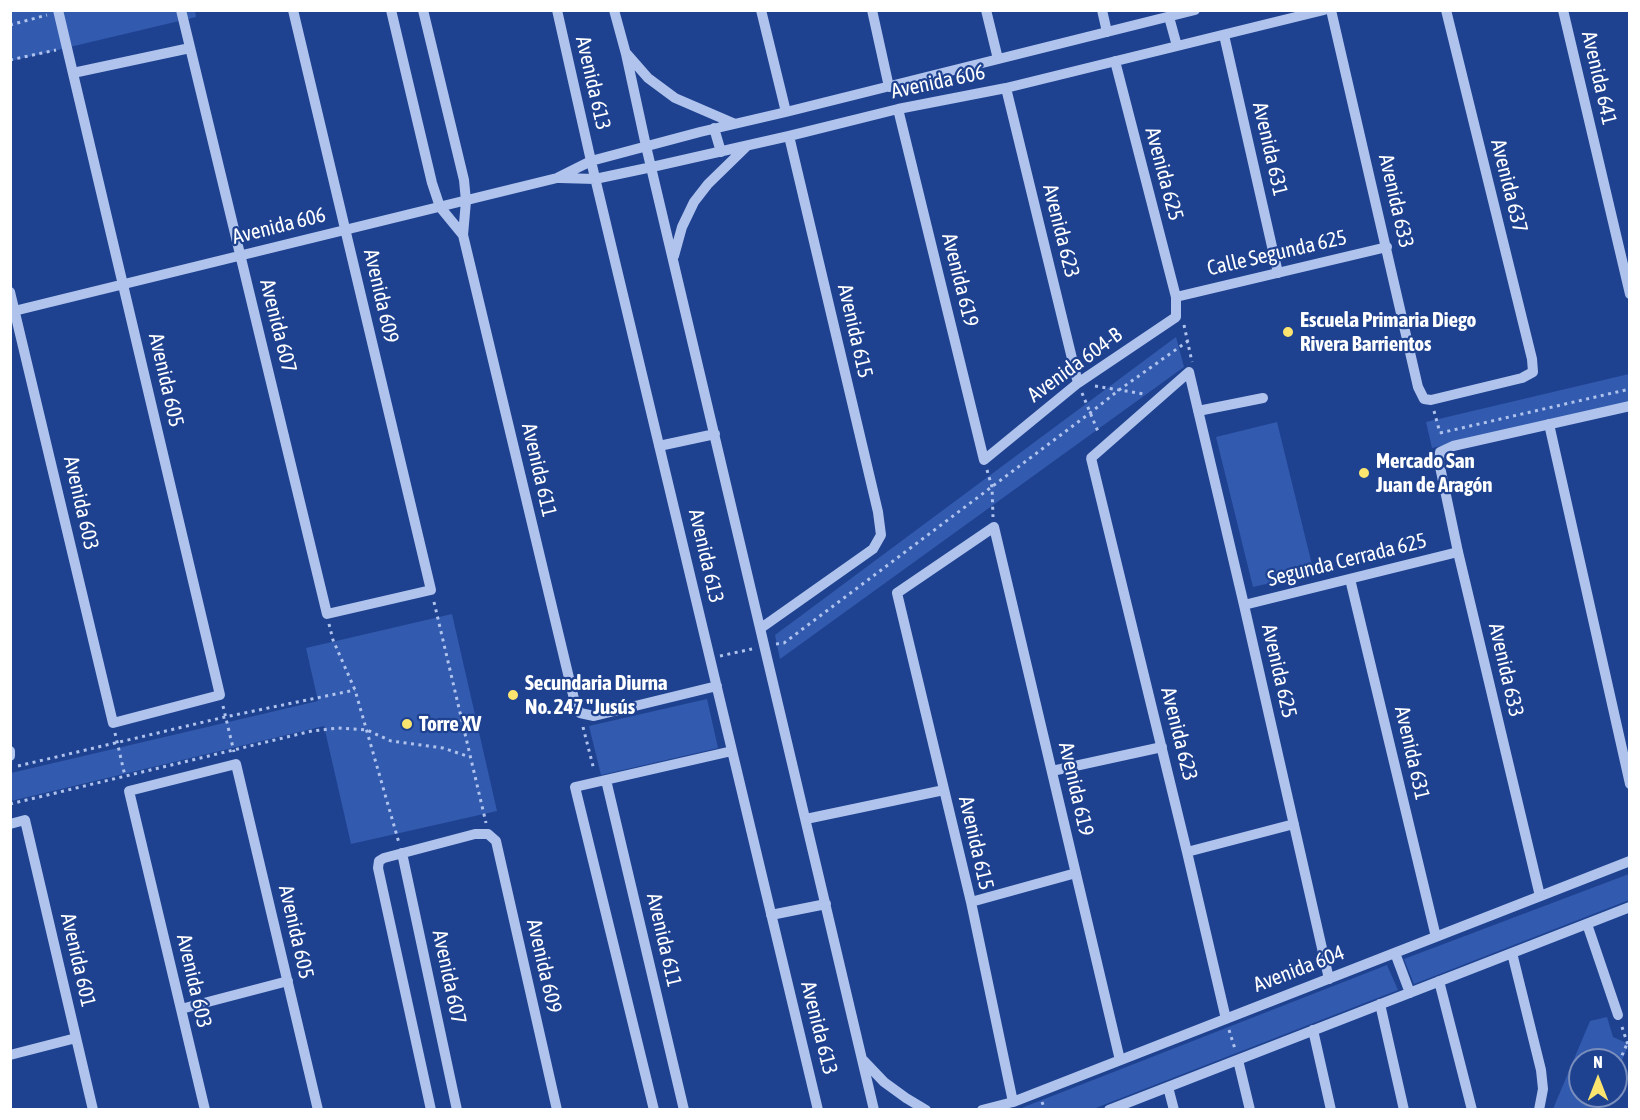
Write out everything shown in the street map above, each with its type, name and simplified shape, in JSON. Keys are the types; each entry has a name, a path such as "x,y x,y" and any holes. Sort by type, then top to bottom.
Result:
{"street":[{"name":"Avenida 607","path":"181,10 327,614"},
{"name":"Avenida 609","path":"293,10 431,590"},
{"name":"Avenida 611","path":"391,10 432,183 440,207 463,235"},
{"name":"Avenida 611","path":"423,10 464,180 466,201 463,235 575,703 580,713"},
{"name":"Avenida 613","path":"557,10 595,179 818,1110"},
{"name":"Avenida 613","path":"614,10 674,256 874,1110"},
{"path":"761,10 786,112"},
{"path":"872,10 889,87"},
{"path":"987,10 998,60"},
{"path":"1102,10 1107,32"},
{"name":"Avenida 606","path":"13,311 557,178 591,161 714,128 889,87 1195,10"},
{"name":"Avenida 606","path":"557,178 595,179 721,152 898,109 1006,88 1324,10"},
{"name":"Avenida 633","path":"1330,10 1418,387 1427,400"},
{"name":"Avenida 637","path":"1427,400 1522,378 1533,372 1532,359 1446,10"},
{"name":"Avenida 641","path":"1563,10 1629,294"},
{"name":"Avenida 605","path":"58,11 220,695"},
{"path":"1169,17 1177,46"},
{"name":"Avenida 631","path":"1224,35 1278,273"},
{"path":"73,73 190,48"},
{"path":"626,54 648,78 675,98 733,123"},
{"name":"Avenida 625","path":"1115,62 1176,297"},
{"name":"Avenida 623","path":"1006,88 1078,383"},
{"name":"Avenida 619","path":"898,109 984,460"},
{"path":"714,128 721,152"},
{"name":"Avenida 615","path":"761,628 873,549 880,535 878,512 789,136"},
{"path":"674,256 682,227 694,202 708,184 747,145"},
{"name":"Calle Segunda 625","path":"1176,297 1387,247"},
{"name":"Avenida 603","path":"10,292 113,723"},
{"path":"1176,297 1176,316"},
{"name":"Avenida 604-B","path":"984,460 1078,383 1176,316"},
{"path":"1104,447 1189,372"},
{"name":"Avenida 625","path":"1189,372 1329,978"},
{"path":"1198,411 1263,398"},
{"path":"1442,451 1453,446 1629,406"},
{"path":"1549,424 1629,784"},
{"path":"659,446 715,434"},
{"name":"Avenida 623","path":"1104,447 1091,458 1226,1019"},
{"name":"Avenida 633","path":"1442,451 1439,462 1458,552 1540,896"},
{"name":"Avenida 619","path":"994,527 1120,1060"},
{"name":"Avenida 615","path":"994,527 897,594 971,902 1013,1102"},
{"name":"Segunda Cerrada 625","path":"1244,605 1458,552"},
{"name":"Avenida 631","path":"1350,579 1436,937"},
{"path":"327,614 431,590"},
{"path":"580,713 594,716 717,687"},
{"path":"113,723 220,695"},
{"path":"1052,771 1162,747"},
{"path":"654,1110 575,787 732,751"},
{"path":"129,791 236,764"},
{"name":"Avenida 605","path":"236,764 318,1110"},
{"name":"Avenida 611","path":"601,781 684,1110"},
{"path":"806,819 944,790"},
{"name":"Avenida 603","path":"129,791 205,1110"},
{"name":"Avenida 601","path":"10,824 25,820 93,1110"},
{"path":"1187,852 1294,824"},
{"path":"431,1110 378,868 379,861 475,834 488,834"},
{"name":"Avenida 609","path":"488,834 496,841 557,1110"},
{"name":"Avenida 607","path":"402,854 457,1110"},
{"name":"Avenida 604","path":"982,1110 1013,1102 1629,861"},
{"path":"971,902 1076,873"},
{"path":"771,915 826,904"},
{"path":"1109,1110 1629,907"},
{"path":"1587,924 1617,1015"},
{"path":"1395,953 1410,993"},
{"path":"1512,953 1541,1070 1543,1089 1539,1110"},
{"path":"181,1009 288,981"},
{"path":"1439,981 1472,1110"},
{"path":"1380,1004 1404,1110"},
{"path":"1313,1030 1331,1110"},
{"path":"10,1055 76,1038"},
{"path":"862,1059 884,1082 926,1110"},
{"path":"1238,1060 1250,1110"},
{"path":"1168,1087 1174,1110"}],"path":[{"path":"10,25 58,11"},
{"path":"10,60 67,48"},
{"path":"1176,316 1184,323 1193,360 1189,372"},
{"path":"710,658 784,643 1119,390 1188,341"},
{"path":"1078,383 1162,396"},
{"path":"1078,383 1104,447"},
{"path":"1440,433 1629,390"},
{"path":"1427,400 1440,433 1442,451"},
{"path":"984,460 992,487 994,527"},
{"path":"431,590 488,834"},
{"path":"327,614 333,640 355,690 402,854"},
{"path":"10,768 225,717 355,690"},
{"path":"220,695 236,764"},
{"path":"580,713 601,781"},
{"path":"113,723 129,791"},
{"path":"1617,1015 1629,1051"},
{"path":"1226,1019 1238,1060"},
{"path":"1625,1048 1627,1044"}],"shaded area":[{"path":"195,10 196,17 11,61 10,11"},
{"path":"1176,337 1184,367 780,659 775,635"},
{"path":"1629,374 1629,402 1432,448 1426,422"},
{"path":"1277,422 1314,573 1253,587 1216,437"},
{"path":"452,614 497,811 351,844 324,726 11,801 11,773 318,701 306,648"},
{"path":"707,699 718,748 601,775 589,726"},
{"path":"1629,874 1629,900 1414,984 1404,959"},
{"path":"1387,965 1398,990 1093,1109 1019,1109"},
{"path":"1607,1017 1613,1037 1629,1044 1627,1048 1579,1048 1590,1021"},
{"path":"1568,1073 1568,1108 1601,1108 1601,1109 1553,1109"}],"place":[{"name":"Escuela Primaria Diego Rivera Barrientos","path":"1288,332"},
{"name":"Mercado San Juan de Aragón","path":"1364,473"},
{"name":"Secundaria Diurna No. 247 \"Jusús","path":"513,695"},
{"name":"Torre XV","path":"407,724"}]}
